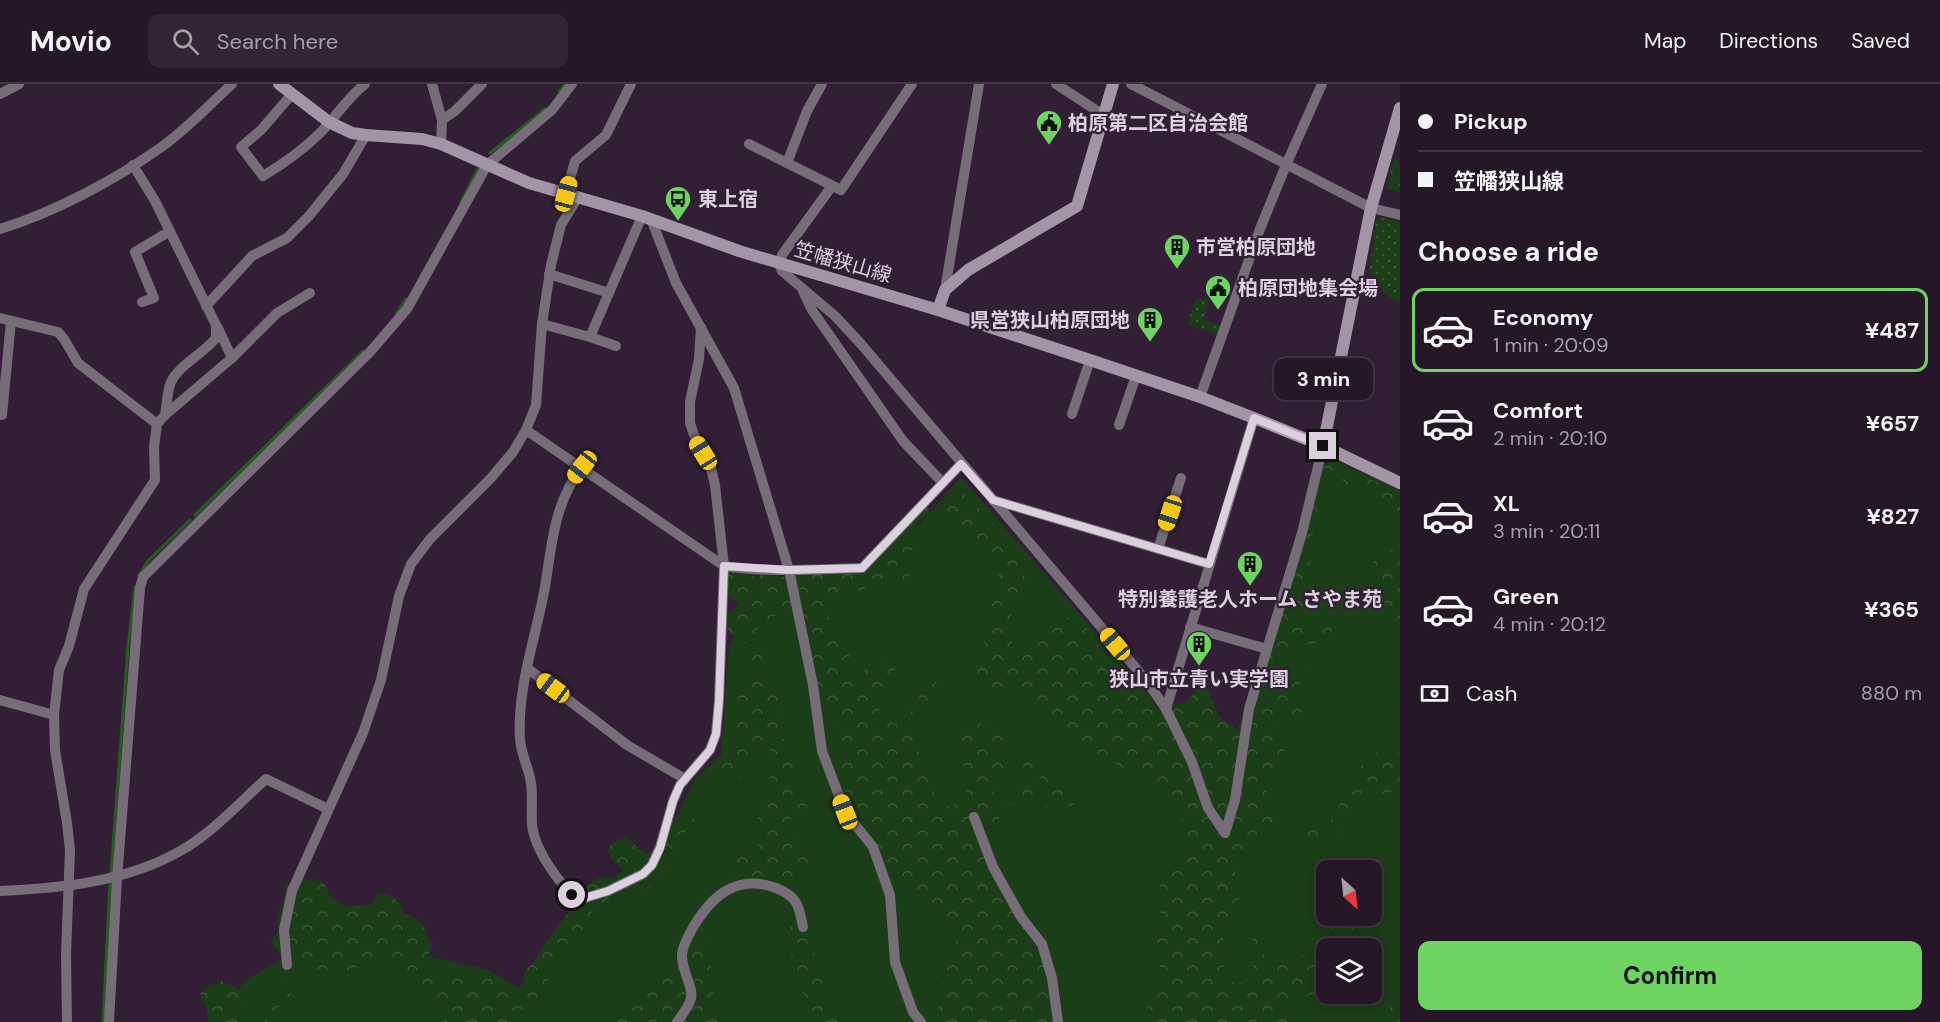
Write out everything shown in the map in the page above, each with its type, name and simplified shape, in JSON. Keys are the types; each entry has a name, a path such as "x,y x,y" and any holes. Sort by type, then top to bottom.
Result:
{"main road":[{"path":"938,310 945,290 968,270 1077,206 1113,84"},
{"name":"笠幡狭山線","path":"288,88 329,122 352,133 422,139 441,144 530,183 646,218 779,264 938,310 1090,360 1254,418 1323,446 1400,483"},
{"path":"1323,446 1371,208 1400,108"}],"street":[{"path":"0,94 19,84"},
{"path":"0,229 17,224 71,199 133,165 161,147 232,84"},
{"path":"288,88 261,130 241,147 263,176 281,165 313,139 365,84"},
{"path":"432,84 442,120 441,144"},
{"path":"442,120 455,111 482,84"},
{"path":"109,1022 117,878 140,588 143,577 398,322 491,159 552,110 572,84"},
{"path":"566,194 574,161 606,135 632,84"},
{"path":"787,162 807,111 822,84"},
{"path":"749,144 841,190 912,84"},
{"path":"945,290 979,84"},
{"path":"1056,84 1105,116"},
{"path":"1131,84 1371,208 1400,215"},
{"path":"1200,397 1260,230 1322,84"},
{"path":"206,306 252,256 286,238 313,211 343,174 366,135"},
{"path":"133,165 170,231 232,358"},
{"path":"832,186 782,255 779,264 787,277 835,316 854,337 1146,680 1166,709 1192,762 1208,808 1225,833 1235,800 1249,709 1302,533 1323,446"},
{"path":"287,965 284,930 292,891 363,734 381,680 399,596 411,564 430,539 491,478 513,452 526,430 536,405 542,324 549,273 561,225 579,197"},
{"path":"590,337 646,218"},
{"path":"646,218 676,283 735,388 789,570 813,685 822,751 845,812 873,847 887,885 890,895 895,962 913,1012 921,1022"},
{"path":"142,302 154,298 135,252 170,231"},
{"path":"549,273 609,293"},
{"path":"801,288 812,310 903,441 943,483"},
{"path":"67,1022 66,954 70,850 55,750 54,715 59,669 69,646 84,589 155,480 154,447 157,424 232,358 277,313 310,292"},
{"path":"2,415 5,319 58,332 78,363 157,424"},
{"path":"542,324 616,346"},
{"path":"165,415 170,383 176,374 211,345 216,338 216,325"},
{"path":"582,467 566,489 557,516 527,668 520,726 521,750 531,784 533,832 536,843 545,859 578,900 608,891 643,874 652,865 660,848 673,801 685,779 710,750 716,734 724,566 711,464 696,441 690,423 690,402 699,359 701,327"},
{"path":"1072,414 1090,360"},
{"path":"1119,425 1136,376"},
{"path":"1166,709 1254,418"},
{"path":"526,430 724,566 789,570 862,568 961,464"},
{"path":"1158,549 1181,478"},
{"path":"993,500 1209,564"},
{"path":"1190,627 1267,649"},
{"path":"527,668 627,745 685,779"},
{"path":"0,700 54,715"},
{"path":"0,891 42,889 117,878 158,862 183,849 207,831 266,779 328,809"},
{"path":"974,817 993,867 1021,917 1042,944 1052,978 1058,1022"},
{"path":"677,1022 692,997 692,989 683,968 684,944 702,914 722,892 733,887 750,885 776,889 795,899 802,927"}],"green space":[{"path":"1395,158 1400,162 1400,192 1387,189"},
{"path":"1380,217 1400,222 1400,304 1385,293 1369,272 1376,221"},
{"path":"1199,298 1209,300 1203,320 1223,326 1217,334 1188,325 1195,300"},
{"path":"1334,460 1400,489 1400,1022 1216,1022 1228,863 1244,762 1327,464"},
{"path":"1331,462 1343,470 1400,490 1400,520 1391,509 1371,502 1365,491 1359,487 1347,486 1341,478 1332,481 1319,493 1322,502 1307,554 1316,570 1317,588 1304,590 1316,605 1302,609 1297,614 1301,626 1334,615 1335,624 1327,641 1308,644 1301,651 1291,653 1288,664 1290,670 1297,668 1306,659 1325,662 1330,671 1326,675 1314,666 1306,672 1302,676 1300,685 1290,692 1290,699 1299,701 1303,710 1298,715 1279,718 1276,726 1292,736 1290,746 1284,751 1280,768 1262,785 1269,793 1261,810 1272,817 1273,827 1270,831 1258,832 1254,843 1255,850 1237,865 1235,882 1241,903 1240,907 1233,909 1222,924 1226,933 1221,946 1221,958 1232,982 1250,984 1259,980 1261,973 1248,962 1249,945 1254,937 1260,938 1266,957 1275,961 1295,962 1316,948 1316,995 1296,996 1295,1003 1284,1011 1292,1022 1153,1022 1146,1008 1151,997 1163,986 1159,958 1151,940 1161,919 1160,885 1178,865 1186,839 1179,809 1163,786 1138,777 1071,738 1057,727 1032,698 982,685 971,673 987,634 988,591 999,576 992,556 972,537 941,516 949,499 964,492 1015,548 1029,591 1006,625 1015,652 1043,641 1066,617 1082,621 1105,653 1150,696 1157,708 1187,702 1202,683 1208,690 1218,714 1238,730 1319,478 1326,464"},
{"path":"961,477 1135,678 1182,752 1208,1022 220,1022 244,981 287,956 309,883 422,955 489,970 528,994 592,891 663,844 695,779 721,755 729,646 746,621 807,576 873,579"},
{"path":"925,506 928,507 930,516 917,521 920,528 915,537 913,550 906,551 902,560 912,584 917,589 917,595 913,599 909,598 900,581 885,580 882,585 872,584 869,588 842,595 837,606 829,615 830,627 837,636 846,640 854,674 859,676 871,661 879,662 885,656 890,658 895,669 891,675 896,682 880,698 879,711 874,716 874,724 880,725 888,720 899,726 915,709 924,682 935,682 938,686 940,697 926,705 913,724 917,731 917,750 929,765 928,777 936,805 956,804 965,794 966,780 970,771 961,761 959,747 968,718 977,718 982,726 996,731 1008,740 1003,768 997,772 986,773 995,795 1006,797 1021,788 1044,783 1045,778 1032,777 1025,770 1022,761 1028,753 1052,775 1055,788 1071,796 1074,805 1049,809 1036,795 1029,795 1023,802 1010,804 999,818 999,823 986,826 981,832 986,863 995,874 992,888 1000,886 1039,926 1036,942 1046,955 1053,1007 1048,1017 1051,1022 948,1022 938,1010 941,986 957,938 957,929 941,916 915,901 901,879 889,873 883,853 868,840 849,799 837,784 837,768 843,750 841,728 806,669 804,662 815,655 811,625 804,615 788,607 758,628 755,640 761,652 768,685 778,689 783,703 780,734 788,746 789,758 797,772 797,789 806,800 807,812 788,820 789,826 797,828 799,845 811,866 796,884 788,884 767,897 750,896 744,891 724,885 725,878 734,875 728,863 760,847 754,841 761,827 758,820 760,807 766,805 769,800 765,791 772,770 770,766 777,763 778,759 772,751 756,747 748,751 747,764 739,779 725,779 720,772 723,763 732,759 734,753 740,748 734,736 741,715 735,689 743,680 754,675 755,668 747,644 729,633 726,623 727,615 738,605 738,602 727,592 727,577 733,570 757,577 769,572 783,577 793,573 863,570 872,566"},
{"path":"1400,550 1400,632 1384,601 1388,594 1387,588 1380,585 1371,565 1382,554"},
{"path":"1386,745 1400,754 1400,788 1377,794 1363,792 1350,804 1337,835 1326,841 1315,843 1306,835 1308,828 1333,819 1340,803 1333,798 1337,791 1347,791 1354,786 1358,769"},
{"path":"688,810 693,813 694,823 687,830 680,848 669,857 665,871 642,892 629,895 618,891 599,907 593,908 590,920 593,932 589,935 581,931 576,932 561,959 549,969 550,973 542,1000 533,1004 530,1010 519,1009 514,1012 514,1019 517,1022 443,1022 445,1017 433,1002 409,984 408,975 402,971 387,965 370,964 354,968 348,973 338,974 326,970 305,971 279,952 271,942 279,930 278,916 286,888 298,880 320,881 326,886 332,901 339,906 372,904 377,894 387,894 395,898 406,915 421,923 427,933 427,938 433,942 425,963 439,989 446,989 463,973 475,971 514,991 523,984 525,971 534,962 569,912 571,903 560,888 583,888 596,879 619,876 623,872 613,862 608,850 613,843 626,838 641,850 653,854 671,819"},
{"path":"793,921 797,923 799,930 814,937 815,954 808,959 811,965 820,970 826,1002 832,1008 829,1014 840,1015 844,1022 811,1022 800,1015 804,995 795,977 796,968 788,945 792,937 788,928"},
{"path":"1326,926 1355,926 1357,928 1351,937 1321,938"},
{"path":"705,929 709,937 706,945 716,984 710,1006 718,1022 616,1022 617,1017 636,1001 643,990 657,986 666,972 677,970 696,930"},
{"path":"292,978 296,983 285,1004 276,1008 273,1015 278,1022 265,1022 270,1001 280,990 283,982"},
{"path":"221,981 246,992 248,1001 245,1007 237,1011 237,1022 208,1022 206,1004 200,999 201,992 209,985"},
{"path":"1400,996 1400,1022 1387,1022 1390,1007"}],"waterway":[{"path":"559,92 565,84"},
{"path":"490,153 545,109"},
{"path":"461,202 478,169"},
{"path":"396,314 406,299"},
{"path":"195,515 363,351"},
{"path":"139,575 148,561 190,520"},
{"path":"111,874 128,647 135,587"},
{"path":"103,1022 110,883"}],"place":[{"name":"柏原第二区自治会館","path":"1049,146"},
{"name":"東上宿","path":"678,222"},
{"name":"市営柏原団地","path":"1177,270"},
{"name":"柏原団地集会場","path":"1218,311"},
{"name":"県営狭山柏原団地","path":"1150,343"},
{"name":"特別養護老人ホーム さやま苑","path":"1250,587"},
{"name":"狭山市立青い実学園","path":"1199,667"}],"route":[{"path":"572,895 578,900 608,891 643,874 652,865 660,848 673,801 680,785 710,750 716,734 719,701 724,566 789,570 862,568 961,464 993,500 1209,564 1254,418 1323,446"}]}
